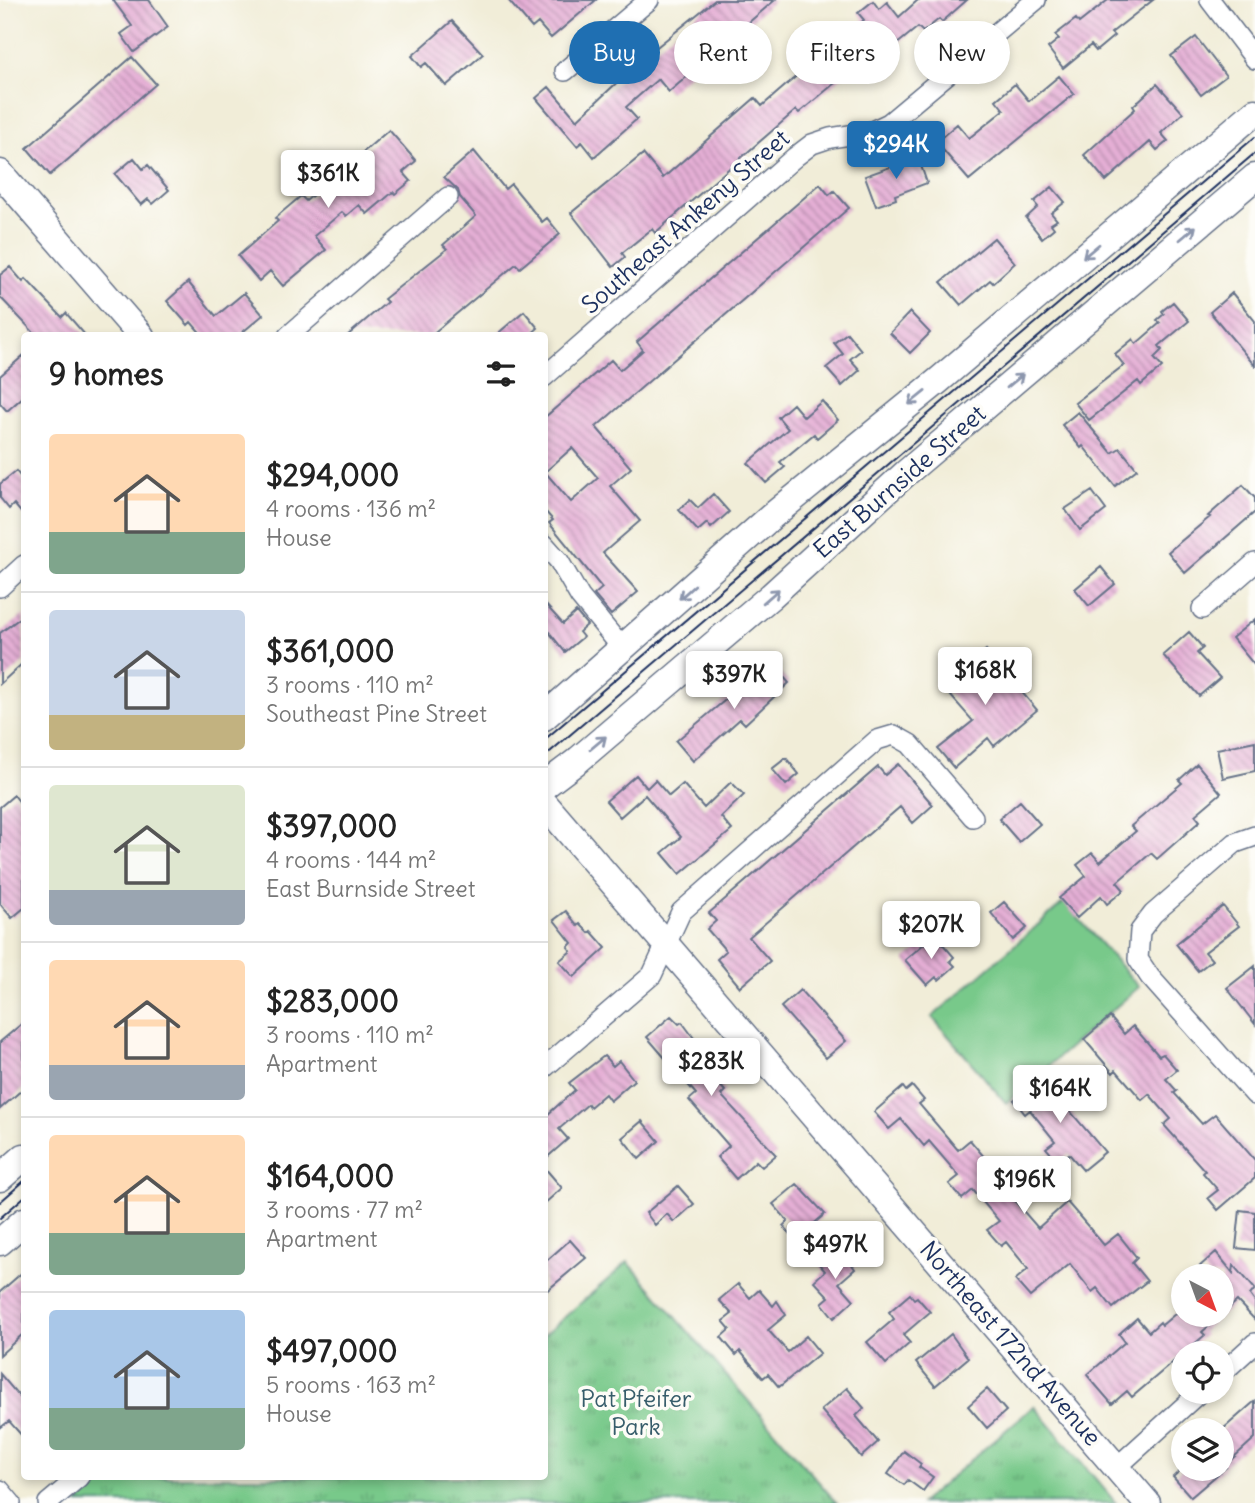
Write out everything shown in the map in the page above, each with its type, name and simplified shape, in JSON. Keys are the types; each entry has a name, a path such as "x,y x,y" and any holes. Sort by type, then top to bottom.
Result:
{"street":[{"path":"565,71 649,0"},
{"name":"Southeast Ankeny Street","path":"548,373 795,157 812,144 830,138 870,132 888,123 1036,0"},
{"path":"1210,0 1255,58"},
{"name":"East Burnside Street","path":"548,714 765,522 938,381 1255,112"},
{"path":"0,173 138,332"},
{"name":"East Burnside Street","path":"548,783 771,596 906,473 1255,177"},
{"path":"293,332 448,197"},
{"path":"548,549 559,561 580,597 623,649"},
{"path":"1202,609 1255,563"},
{"path":"0,587 21,568"},
{"path":"548,1065 652,975 681,912 877,740 894,734 910,744 973,817"},
{"name":"Northeast 172nd Avenue","path":"548,808 1147,1503"},
{"path":"1255,836 1235,843 1153,914 1140,931 1138,959 1150,977 1255,1095"},
{"path":"0,1178 21,1160"},
{"path":"0,1242 21,1224"},
{"path":"1234,1362 1255,1343"},
{"path":"1117,1467 1187,1404"},
{"path":"48,1503 75,1480"},
{"path":"0,1490 11,1503"}],"green space":[{"path":"1064,902 1139,987 1006,1103 932,1017"},
{"name":"Pat Pfeifer Park","path":"628,1262 837,1503 78,1503 105,1480 548,1480 548,1332"},
{"path":"1034,1406 1116,1503 921,1503"}],"building":[{"path":"113,0 149,0 168,27 134,52 121,34 132,26"},
{"path":"508,0 596,0 551,38 538,23 532,28"},
{"path":"715,0 775,0 750,21 689,21"},
{"path":"918,0 967,0 943,21 914,21 914,30 900,42 900,21 863,21 858,13 873,1 879,9 887,2 899,17"},
{"path":"1108,0 1153,0 1111,33 1114,36 1096,51 1091,45 1063,68 1048,48 1059,39 1055,35 1076,19 1079,23"},
{"path":"452,21 483,54 446,86 426,63 421,67 412,56"},
{"path":"674,33 674,84 678,84 669,92 660,81 660,44"},
{"path":"1196,37 1226,76 1201,95 1171,56"},
{"path":"132,57 156,84 50,175 27,148"},
{"path":"1059,76 1074,94 969,180 936,142 957,124 969,138 1004,110 996,100 1015,84 1029,101"},
{"path":"615,84 652,84 626,107 637,119 594,157 582,142 577,146 536,98 549,87 577,120"},
{"path":"787,84 834,84 799,113 796,110 655,233 652,229 622,253 625,257 613,267 571,213 643,154 663,178 755,98 762,106"},
{"path":"1157,84 1183,113 1161,133 1168,141 1157,150 1150,142 1106,181 1084,155 1135,109 1133,106"},
{"path":"389,130 416,161 403,172 411,181 367,214 359,205 346,216 342,212 314,236 326,250 283,286 270,271 259,281 238,256 278,221 275,218 301,196 306,201"},
{"path":"474,151 505,189 511,184 542,222 547,218 560,234 520,268 516,264 435,332 352,332 387,302 384,299 447,249 443,245 476,216 460,197 458,190 444,177"},
{"path":"918,157 927,183 895,195 896,199 876,206 865,176"},
{"path":"134,158 143,169 148,165 169,190 153,204 148,199 141,205 115,174"},
{"path":"820,184 829,195 834,191 849,208 596,427 631,468 610,486 640,521 603,553 638,592 611,615 594,595 602,588 549,523 553,520 548,514 548,475 571,502 598,478 572,448 548,469 548,415 611,360 620,370 643,350 637,342"},
{"path":"1052,187 1065,202 1051,213 1057,220 1051,224 1054,228 1042,238 1026,218 1038,207 1034,202"},
{"path":"994,238 1015,263 993,283 990,280 961,305 941,282"},
{"path":"10,267 23,282 26,279 62,317 66,313 83,332 33,332 0,297 0,275"},
{"path":"188,282 216,316 244,293 263,315 243,332 200,332 191,322 188,325 167,301"},
{"path":"1232,293 1255,321 1255,366 1210,312"},
{"path":"1173,302 1189,321 1159,346 1162,350 1154,358 1162,367 1141,385 1138,381 1089,420 1075,403 1124,365 1115,354 1133,339 1136,344 1160,323 1157,320 1164,314 1162,311"},
{"path":"524,311 538,328 534,332 500,332"},
{"path":"910,312 930,333 910,353 890,333"},
{"path":"847,333 861,350 850,359 860,370 842,386 826,368 843,354 834,343"},
{"path":"21,358 21,399 7,411 0,403 0,376"},
{"path":"822,401 838,420 817,438 814,434 780,462 785,467 766,483 748,463 788,429 778,417 793,404 804,417"},
{"path":"1078,412 1112,453 1120,448 1137,469 1115,486 1062,425"},
{"path":"16,471 21,477 21,512 14,504 9,509 0,498 0,484"},
{"path":"1243,485 1255,498 1255,512 1185,573 1168,552"},
{"path":"1092,491 1106,510 1080,530 1065,509"},
{"path":"713,494 729,512 711,528 707,523 698,531 679,510 690,500 698,508"},
{"path":"1101,567 1115,584 1089,606 1075,589"},
{"path":"548,607 563,624 576,612 587,625 579,632 583,637 565,652 548,631"},
{"path":"21,617 21,665 0,684 0,633"},
{"path":"1255,619 1255,666 1232,638"},
{"path":"1189,632 1203,648 1197,653 1220,678 1199,696 1163,655"},
{"path":"986,650 1037,710 994,746 988,738 954,768 938,749 973,721 943,687"},
{"path":"771,662 789,683 745,724 740,719 693,761 676,741"},
{"path":"1255,741 1255,771 1223,778 1217,749"},
{"path":"786,758 799,774 786,785 772,769"},
{"path":"898,764 933,805 913,823 900,807 749,937 770,961 740,987 717,959 726,951 707,929 716,921 709,913 878,767 885,775"},
{"path":"1197,764 1221,793 1195,815 1200,821 1157,859 1151,853 1117,882 1124,890 1107,904 1101,896 1077,918 1059,898 1086,876 1077,865 1092,853 1100,862 1136,831 1131,826 1182,783 1179,780"},
{"path":"636,775 647,788 655,780 669,796 683,784 704,808 731,782 744,795 721,817 732,830 680,874 662,853 681,837 645,795 620,817 606,801"},
{"path":"14,795 21,804 21,910 12,918 0,904 0,807"},
{"path":"1020,801 1040,824 1019,842 999,819"},
{"path":"1004,902 1027,928 1013,940 991,913"},
{"path":"1223,906 1239,926 1205,952 1212,960 1198,971 1176,944"},
{"path":"566,911 578,926 580,924 589,933 591,931 606,948 574,977 559,961 571,951 568,947 572,943 554,920"},
{"path":"931,938 937,945 941,942 954,957 950,961 955,966 939,980 936,977 927,985 905,960"},
{"path":"1255,966 1255,1024 1227,988"},
{"path":"800,990 846,1041 826,1058 781,1007"},
{"path":"671,1016 679,1024 682,1022 708,1057 701,1063 725,1091 721,1095 776,1155 762,1167 756,1161 736,1179 717,1157 729,1146 689,1100 696,1094 647,1037"},
{"path":"1110,1017 1124,1034 1133,1026 1159,1056 1163,1054 1177,1070 1166,1079 1177,1091 1174,1093 1202,1124 1215,1114 1255,1160 1255,1178 1218,1210 1208,1198 1218,1190 1203,1173 1205,1171 1164,1125 1171,1119 1149,1094 1142,1100 1116,1070 1113,1073 1084,1039"},
{"path":"21,1024 21,1091 0,1109 0,1042"},
{"path":"604,1056 613,1066 619,1061 634,1080 610,1101 605,1094 590,1107 588,1104 559,1129 568,1139 548,1156 548,1114 575,1090 569,1083"},
{"path":"1041,1077 1105,1152 1083,1170 1069,1154 1059,1163 1046,1148 1055,1141 1030,1110 1025,1114 1014,1100"},
{"path":"912,1086 924,1100 919,1104 958,1150 970,1140 995,1170 991,1174 1038,1228 1067,1202 1104,1245 1118,1234 1137,1258 1132,1263 1147,1281 1113,1308 1097,1288 1092,1292 1070,1264 1030,1297 1015,1280 1028,1269 1006,1242 1001,1246 987,1230 999,1221 973,1190 962,1199 949,1184 959,1176 929,1141 924,1146 901,1119 889,1129 874,1112 903,1087 906,1091"},
{"path":"642,1121 659,1141 639,1159 622,1138"},
{"path":"548,1172 562,1188 548,1200"},
{"path":"797,1184 825,1214 795,1240 783,1226 788,1221 773,1204"},
{"path":"678,1186 694,1204 674,1222 667,1214 655,1225 646,1213"},
{"path":"1240,1210 1255,1212 1255,1250 1236,1248"},
{"path":"570,1240 586,1258 548,1290 548,1259"},
{"path":"839,1246 855,1269 839,1283 854,1300 834,1318 822,1303 829,1297 814,1281 825,1271 819,1264"},
{"path":"1216,1252 1226,1264 1202,1264"},
{"path":"1234,1265 1255,1289 1250,1295 1255,1302 1255,1320 1237,1301 1234,1304"},
{"path":"21,1274 21,1336 0,1355 0,1292"},
{"path":"738,1284 750,1298 759,1290 773,1306 777,1301 786,1315 768,1330 788,1352 806,1336 820,1353 779,1387 768,1374 763,1378 740,1351 736,1355 721,1337 730,1329 723,1321 732,1314 719,1300"},
{"path":"910,1294 914,1299 917,1297 930,1312 903,1335 910,1343 886,1364 867,1342 894,1319 889,1312"},
{"path":"1171,1317 1171,1327 1208,1327 1202,1332 1205,1335 1198,1341 1171,1341 1171,1364 1132,1397 1127,1391 1112,1404 1087,1375 1125,1342 1119,1334 1137,1318 1149,1332 1160,1322 1162,1325"},
{"path":"951,1334 968,1358 935,1386 916,1363"},
{"path":"0,1374 21,1398 21,1435 9,1421 0,1428"},
{"path":"847,1388 864,1408 856,1416 878,1442 861,1457 821,1410"},
{"path":"987,1389 1006,1411 987,1428 968,1406"},
{"path":"1255,1401 1255,1438 1234,1457 1234,1419"},
{"path":"904,1451 933,1477 923,1491 908,1480 904,1485 888,1474"},
{"path":"1177,1481 1210,1481 1191,1497"}],"tram line":[{"path":"548,737 1255,137"},
{"path":"548,754 1255,153"},
{"path":"0,1202 21,1184"},
{"path":"0,1218 21,1200"}]}
